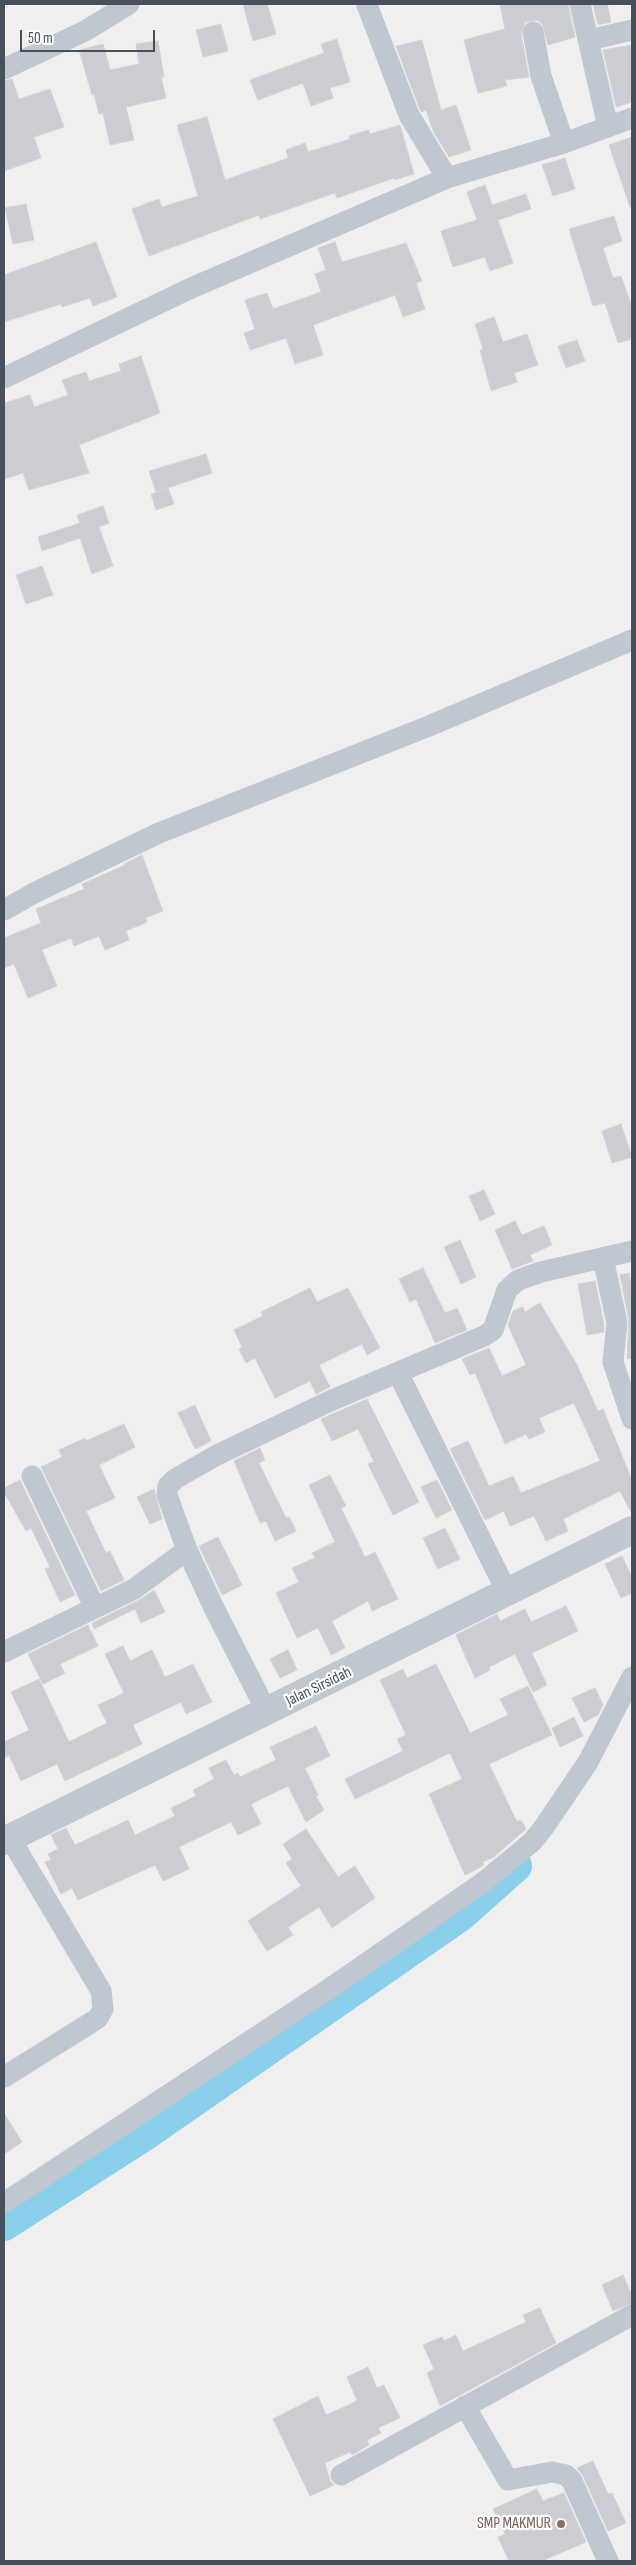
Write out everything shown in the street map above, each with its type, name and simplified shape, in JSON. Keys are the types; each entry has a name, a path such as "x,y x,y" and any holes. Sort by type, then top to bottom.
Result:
{"street":[{"path":"4,69 85,31 130,4"},
{"path":"580,4 608,127"},
{"path":"367,5 409,115 447,178"},
{"path":"589,40 632,30"},
{"path":"533,32 541,76 564,143"},
{"path":"4,378 190,289 447,178 564,143 632,118"},
{"path":"4,910 36,892 159,833 429,726 632,640"},
{"path":"267,1712 187,1550 167,1495 168,1486 175,1479 217,1455 322,1405 489,1333 497,1322 507,1290 518,1280 632,1251"},
{"path":"603,1258 617,1323 613,1362 632,1419"},
{"path":"398,1373 507,1592"},
{"path":"32,1476 96,1608"},
{"name":"Jalan Sirsidah","path":"7,1840 632,1530"},
{"path":"4,1652 134,1589 187,1550"},
{"path":"4,2203 332,1987 481,1884 533,1841 588,1762 632,1677"},
{"path":"4,2078 98,2018 103,2009 101,1991 7,1840"},
{"path":"342,2474 632,2315"},
{"path":"465,2406 508,2480 552,2472 566,2474 572,2481 608,2561"}],"building":[{"path":"243,4 267,4 276,34 253,41"},
{"path":"500,4 568,4 575,37 548,45 542,24 537,20 525,22 521,34 529,77 505,80 507,86 478,93 464,40 505,29"},
{"path":"593,4 607,4 611,22 598,25"},
{"path":"221,24 228,51 203,57 196,30"},
{"path":"337,39 350,82 330,88 333,98 311,106 303,83 258,100 250,80 324,53 321,44"},
{"path":"422,40 441,110 456,105 471,150 449,157 434,133 426,110 422,112 420,110 396,46"},
{"path":"158,41 164,77 161,77 166,98 126,107 134,140 110,145 103,113 99,114 79,50 103,44 110,70 139,64 136,44"},
{"path":"632,45 632,102 616,107 603,50"},
{"path":"12,79 19,99 50,89 64,127 34,137 41,158 4,171 4,81"},
{"path":"207,117 225,180 288,158 286,150 305,143 308,152 350,139 349,136 368,130 370,134 400,125 414,174 394,180 394,178 337,198 335,193 260,219 259,215 149,256 132,209 159,199 162,207 198,196 177,125"},
{"path":"632,137 632,207 630,207 609,145"},
{"path":"565,158 575,189 553,196 542,165"},
{"path":"485,185 492,205 526,194 531,209 498,220 513,263 490,271 485,257 453,267 441,231 477,220 467,192"},
{"path":"26,204 34,240 13,244 5,208"},
{"path":"614,216 622,241 603,248 613,278 621,276 632,307 632,339 618,343 605,303 593,306 569,229"},
{"path":"96,242 117,297 93,306 90,298 62,307 61,304 4,322 4,275"},
{"path":"335,242 342,262 406,243 422,281 416,283 425,309 403,317 395,295 313,325 323,355 295,364 286,338 250,350 244,333 255,329 245,300 267,293 273,309 321,292 315,274 326,270 318,248"},
{"path":"494,317 503,342 527,334 538,365 514,373 517,382 491,391 480,350 483,349 475,324"},
{"path":"577,340 585,361 566,368 558,346"},
{"path":"141,356 160,413 79,445 89,473 29,490 23,473 4,479 4,403 30,395 34,407 68,395 62,380 86,372 89,381 121,371 119,364"},
{"path":"206,454 212,473 156,492 149,471"},
{"path":"168,488 174,504 156,510 151,494"},
{"path":"103,506 109,523 99,527 113,566 92,574 80,538 42,551 38,537 80,523 77,515"},
{"path":"42,566 53,595 26,604 16,575"},
{"path":"142,855 163,911 145,918 147,922 126,931 129,940 105,950 99,936 74,946 71,938 42,950 57,986 28,998 14,964 4,968 4,938 41,923 36,909 84,889 82,884 125,865"},
{"path":"621,1124 632,1157 612,1163 602,1131"},
{"path":"484,1190 495,1214 480,1221 469,1196"},
{"path":"515,1221 522,1235 544,1226 552,1245 530,1255 533,1261 512,1269 495,1230"},
{"path":"460,1240 476,1277 461,1284 444,1247"},
{"path":"423,1268 445,1313 457,1308 467,1330 435,1343 416,1299 410,1302 399,1279"},
{"path":"629,1273 632,1289 632,1358 627,1359 629,1321 620,1275"},
{"path":"595,1281 604,1332 587,1335 578,1284"},
{"path":"310,1288 317,1302 348,1288 380,1348 367,1355 362,1344 319,1365 330,1387 316,1394 310,1381 275,1398 255,1358 246,1363 239,1349 242,1347 234,1330 263,1316 261,1312"},
{"path":"540,1303 577,1365 598,1411 603,1409 632,1480 632,1514 620,1491 563,1519 568,1531 546,1541 534,1516 510,1526 504,1511 485,1520 450,1449 468,1441 489,1486 513,1476 521,1493 600,1461 574,1403 539,1418 545,1432 529,1439 526,1434 505,1444 475,1373 470,1375 462,1359 489,1348 502,1376 526,1365 508,1325 513,1311 523,1307 525,1312"},
{"path":"367,1399 419,1502 393,1515 368,1464 374,1462 358,1429 332,1441 321,1419"},
{"path":"195,1405 211,1441 195,1449 178,1413"},
{"path":"124,1424 135,1447 99,1465 115,1498 86,1511 106,1553 110,1551 124,1580 101,1591 41,1467 62,1457 59,1450 85,1438 86,1441"},
{"path":"260,1448 265,1460 259,1463 286,1518 289,1517 296,1531 275,1541 266,1521 260,1523 234,1461"},
{"path":"330,1475 346,1506 341,1508 365,1557 375,1552 398,1599 372,1611 368,1601 332,1621 345,1648 331,1655 318,1628 297,1638 276,1593 299,1582 292,1568 315,1558 312,1553 335,1542 309,1485"},
{"path":"20,1480 75,1595 60,1602 45,1569 50,1567 31,1528 26,1531 4,1492 4,1488"},
{"path":"437,1480 452,1510 436,1518 421,1487"},
{"path":"154,1489 162,1519 150,1524 137,1497"},
{"path":"445,1528 460,1559 438,1569 423,1538"},
{"path":"218,1537 242,1585 222,1595 199,1546"},
{"path":"622,1556 632,1577 632,1593 621,1598 605,1564"},
{"path":"154,1590 165,1612 141,1623 135,1609 94,1629 92,1623 139,1600"},
{"path":"566,1606 578,1631 532,1653 547,1685 533,1692 515,1654 489,1667 490,1670 475,1678 456,1635 497,1614 500,1621 525,1609 531,1622"},
{"path":"88,1625 98,1646 60,1664 65,1673 43,1684 28,1654"},
{"path":"123,1646 130,1661 152,1650 165,1677 193,1664 212,1702 186,1714 181,1702 133,1725 142,1744 65,1781 57,1764 21,1781 9,1755 4,1758 4,1742 29,1730 11,1692 39,1679 69,1742 107,1723 98,1705 124,1693 105,1654"},
{"path":"288,1650 297,1670 280,1678 270,1659"},
{"path":"436,1664 470,1733 508,1715 500,1699 528,1686 552,1735 489,1764 517,1822 521,1820 526,1829 494,1857 483,1862 484,1865 465,1875 429,1794 462,1779 450,1753 355,1799 345,1779 403,1751 397,1739 406,1735 380,1680 403,1669 407,1678"},
{"path":"595,1688 603,1705 598,1715 584,1722 572,1698"},
{"path":"574,1717 583,1736 560,1747 552,1728"},
{"path":"316,1726 330,1756 305,1768 318,1795 316,1796 324,1810 306,1822 288,1786 251,1804 261,1824 238,1835 231,1822 179,1847 189,1869 163,1881 155,1865 78,1900 72,1888 61,1894 45,1862 51,1860 48,1854 58,1849 51,1835 66,1828 75,1845 128,1820 135,1835 175,1816 171,1808 196,1796 193,1790 214,1779 209,1768 226,1760 234,1775 238,1773 240,1777 276,1760 270,1747"},
{"path":"306,1829 338,1877 355,1866 375,1898 332,1928 319,1907 288,1927 293,1935 267,1951 248,1921 301,1886 286,1863 292,1859 283,1844"},
{"path":"4,2113 22,2142 4,2154"},
{"path":"623,2275 632,2295 632,2303 613,2311 602,2285"},
{"path":"540,2308 556,2343 440,2406 427,2373 434,2369 423,2345 442,2337 444,2341 456,2335 463,2351 526,2322 523,2315"},
{"path":"368,2367 377,2388 384,2385 400,2418 378,2428 381,2433 367,2440 369,2445 352,2455 350,2452 325,2463 330,2481 334,2485 310,2496 273,2419 318,2396 326,2415 353,2403 357,2400 347,2377"},
{"path":"593,2461 608,2494 612,2493 626,2523 608,2531 583,2476 577,2468"},
{"name":"SMP MAKMUR","path":"537,2489 543,2501 564,2493 586,2542 542,2561 509,2561 498,2537 505,2534 493,2509"}],"waterway":[{"path":"4,2225 143,2136 461,1915 516,1866"}],"place":[{"name":"SMP MAKMUR","path":"561,2524"}]}
